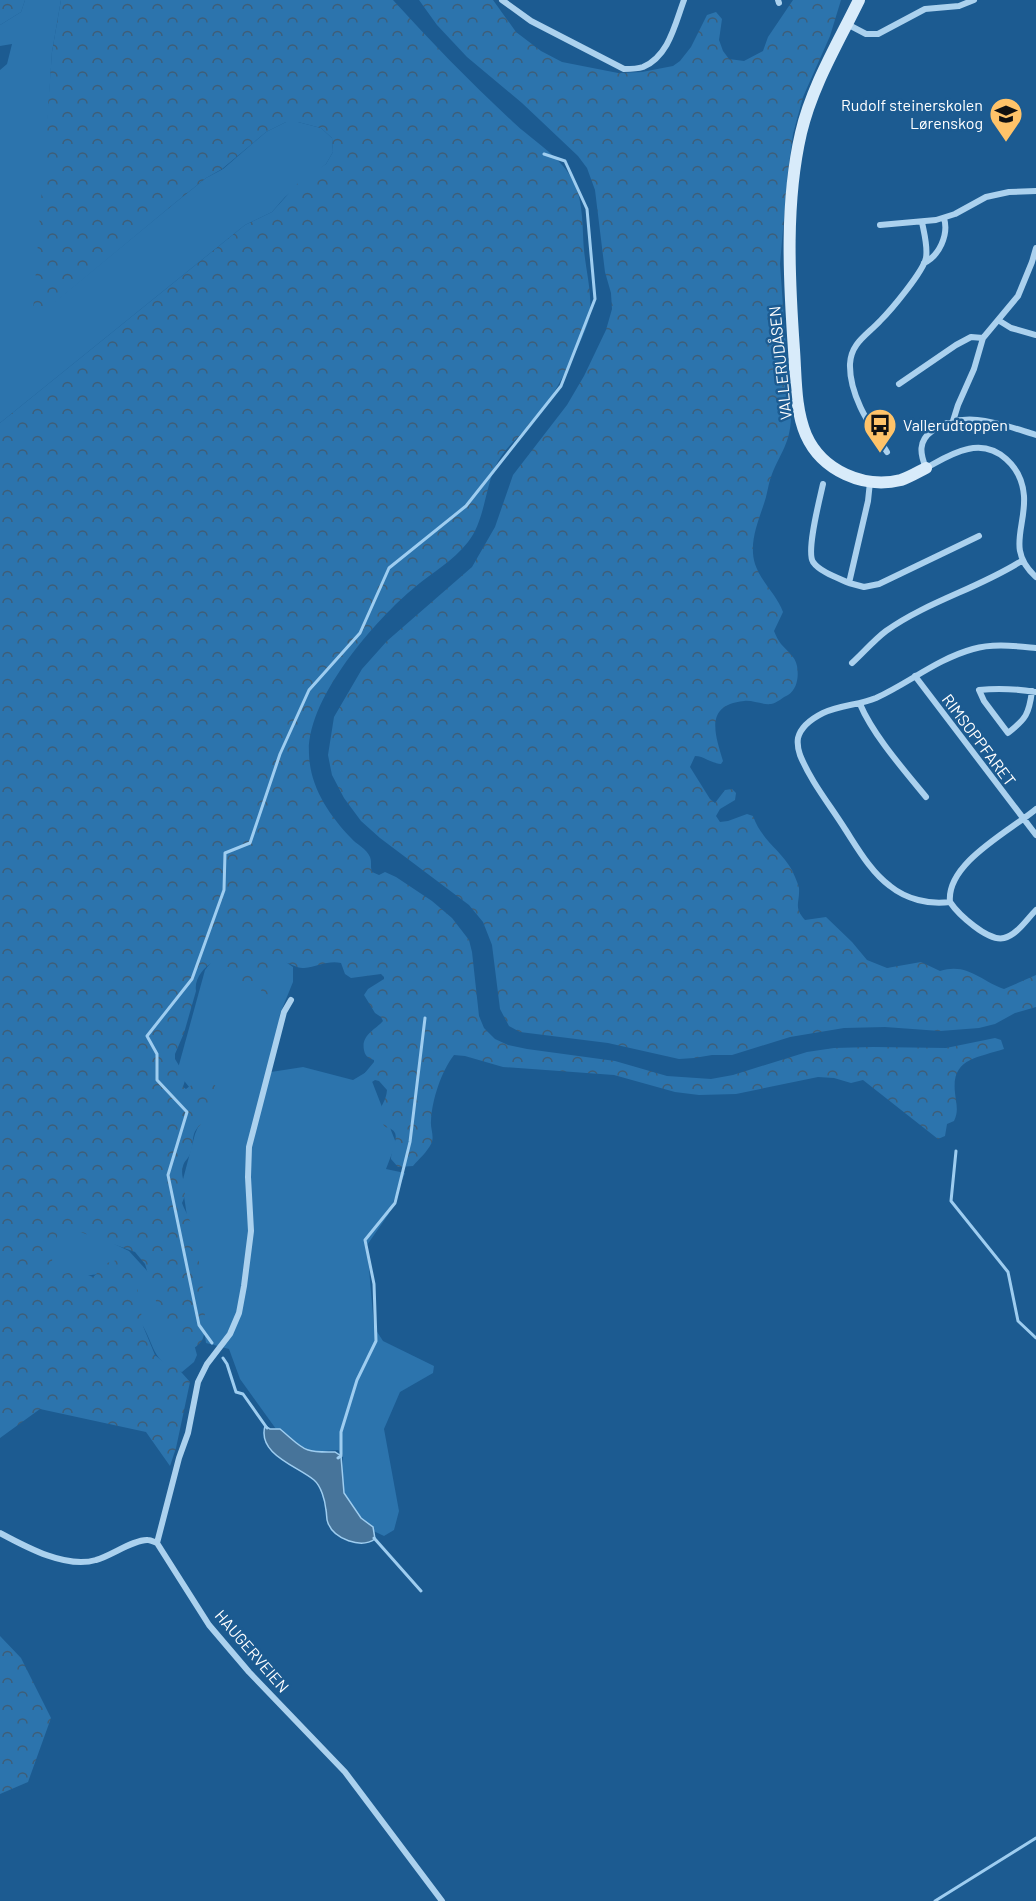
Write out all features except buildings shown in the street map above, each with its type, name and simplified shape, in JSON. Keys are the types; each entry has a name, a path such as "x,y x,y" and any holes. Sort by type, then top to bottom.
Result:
{"street":[{"path":"502,0 531,21 624,69 642,67 656,59 668,42 684,0"},
{"name":"VALLERUDÅSEN","path":"859,0 816,87 800,135 792,202 789,262 801,420 807,437 817,452 834,468 852,477 870,481 900,480 960,451 975,448 992,450 1010,462 1018,474 1024,492 1018,541 1023,560 1036,578"},
{"path":"847,24 866,34 878,34 925,9 959,6 974,0"},
{"path":"880,225 944,218 986,197 1009,192 1036,191"},
{"path":"924,263 933,259 938,252 945,229 944,218"},
{"path":"887,452 854,391 850,365 858,341 883,319 924,263 926,249 922,222"},
{"path":"953,421 974,369 983,338 1018,296 1036,248"},
{"path":"998,320 1011,328 1036,335"},
{"path":"899,384 956,345 971,338 983,338"},
{"path":"926,468 921,451 923,441 936,429 953,421 983,420 1036,435"},
{"path":"849,583 868,501 870,481"},
{"path":"823,484 811,547 811,559 817,566 849,583 864,587 879,584 979,536"},
{"path":"852,663 893,626 1004,572 1023,560"},
{"path":"950,902 933,903 914,898 897,892 883,881 812,779 797,746 800,732 815,718 831,710 860,704 886,693 942,661 974,648 992,645 1036,648"},
{"name":"RIMSOPPFARET","path":"915,676 1036,835"},
{"name":"RIMSOPPFARET","path":"1010,688 1034,692 1027,716 1008,733 984,701 979,690 1010,688"},
{"path":"860,704 891,752 926,796"},
{"path":"1036,809 977,853 954,881 950,894 950,902 956,910 986,934 999,938 1004,938 1014,932 1036,910"},
{"path":"0,1533 29,1549 70,1561 94,1561 140,1542 148,1540 157,1543 179,1458 188,1433 198,1382 207,1364 230,1334 238,1313 251,1231 249,1147 284,1012 291,1000"},
{"name":"HAUGERVEIEN","path":"157,1543 209,1625 249,1672 345,1772 442,1901"}],"green space":[{"path":"0,0 25,0 21,12 0,25"},
{"path":"25,0 61,0 52,52 35,318 176,202 206,178 223,169 266,132 286,122 298,122 321,128 332,138 333,152 326,164 285,197 272,212 245,225 0,423 0,70 7,64 12,44 0,46 0,25 21,12"},
{"path":"61,0 393,0 482,92 566,169 575,185 582,212 584,250 590,290 588,323 577,348 543,410 511,444 495,467 478,525 468,542 449,561 399,601 363,640 331,686 319,709 311,732 310,766 317,789 335,820 369,854 372,872 379,875 385,872 396,877 432,901 452,918 469,940 479,1016 484,1028 495,1039 508,1045 615,1061 667,1076 711,1079 733,1075 807,1052 834,1048 946,1048 995,1038 1001,1040 1004,1049 968,1061 962,1066 955,1081 956,1117 954,1121 947,1124 945,1136 938,1139 863,1080 851,1083 834,1078 818,1077 736,1094 699,1095 675,1092 614,1075 503,1067 454,1055 441,1078 435,1095 431,1121 433,1138 431,1144 413,1166 398,1167 391,1159 396,1135 391,1129 385,1127 380,1116 387,1090 379,1081 367,1080 364,1074 374,1062 365,1054 365,1040 369,1033 383,1021 364,995 384,977 381,974 351,978 345,974 341,963 336,962 304,968 280,962 272,970 269,995 261,991 262,980 257,979 251,984 252,992 244,1000 239,994 237,974 229,967 217,966 213,962 203,970 198,978 184,1033 175,1054 175,1059 186,1077 183,1087 186,1089 204,1081 220,1091 216,1100 209,1105 207,1117 194,1134 191,1151 182,1170 185,1192 182,1203 193,1231 202,1280 205,1329 202,1340 194,1348 178,1337 159,1311 145,1264 135,1252 64,1226 59,1228 52,1260 54,1269 63,1274 77,1271 93,1277 107,1263 117,1260 136,1277 143,1326 155,1355 162,1361 174,1364 190,1382 170,1466 146,1432 40,1409 0,1438 0,423 245,225 272,212 300,181 326,164 333,152 332,138 321,128 298,122 286,122 266,132 222,169 206,178 176,202 35,319 33,311 52,52"},
{"path":"419,0 493,0 516,32 541,51 562,62 618,73 642,72 673,66 691,47 707,15 716,12 722,19 719,40 723,51 729,59 744,61 763,51 768,37 793,0 841,0 830,36 803,97 793,134 780,264 791,418 787,441 770,479 753,547 758,571 783,612 774,631 781,644 795,659 797,678 791,692 773,703 744,701 723,708 718,715 716,731 723,761 721,764 695,756 690,767 710,799 715,803 725,790 732,789 736,793 735,800 720,809 716,816 720,822 747,814 753,816 766,839 792,870 799,888 799,912 805,920 826,917 867,960 887,968 921,962 940,971 958,969 966,971 1004,989 1036,975 1036,1007 979,1028 940,1031 885,1027 844,1028 790,1037 732,1055 679,1059 608,1043 520,1032 509,1026 500,1009 492,945 483,922 469,905 380,838 361,821 344,798 332,775 328,755 334,717 362,669 387,641 472,567 495,527 513,475 567,405 606,330 612,309 595,190 587,168 578,156 522,103 467,57 437,25"},
{"path":"280,958 293,967 293,982 280,1014 271,1072 303,1067 353,1080 368,1071 396,1143 386,1169 405,1173 388,1215 367,1245 374,1327 383,1341 434,1366 433,1373 400,1392 384,1429 399,1511 394,1530 384,1536 365,1527 341,1498 343,1455 338,1450 309,1452 276,1429 240,1379 229,1349 206,1343 182,1183 195,1134 206,1108 177,1072 205,970 213,960"},
{"path":"67,1221 129,1251 151,1275 194,1344 197,1355 194,1362 182,1372 164,1363 154,1351 139,1320 98,1274 61,1280 43,1278 48,1231"},
{"path":"0,1636 21,1658 51,1718 28,1782 0,1794"}],"shaded area":[{"path":"265,1426 270,1429 280,1429 299,1445 309,1450 335,1452 341,1456 344,1493 361,1518 373,1527 375,1539 356,1543 342,1538 331,1529 319,1486 314,1480 273,1452 264,1436"}],"waterway":[{"path":"212,1343 199,1325 168,1175 187,1112 157,1080 157,1054 147,1036 192,979 224,890 225,853 250,843 280,754 309,690 360,633 389,568 466,506 561,386 595,299 587,209 565,161 544,154"},
{"path":"338,1458 341,1456 341,1432 357,1380 376,1341 374,1284 365,1240 395,1203 410,1142 425,1018"},
{"path":"956,1151 951,1201 1008,1272 1018,1321 1036,1338"},
{"path":"223,1358 236,1392 243,1394 267,1428"},
{"path":"374,1538 421,1591"},
{"path":"935,1901 1036,1838"}],"place":[{"name":"Rudolf steinerskolen Lørenskog","path":"1006,143"},
{"name":"Vallerudtoppen","path":"880,454"}]}
